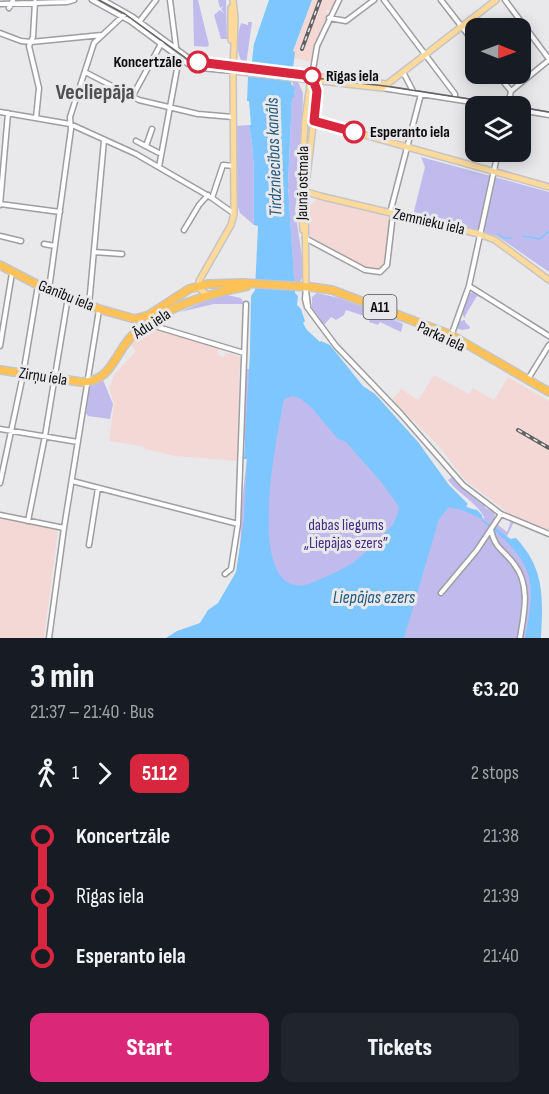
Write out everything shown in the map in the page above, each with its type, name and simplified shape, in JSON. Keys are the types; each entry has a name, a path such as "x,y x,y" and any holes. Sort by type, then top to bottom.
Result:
{"highway":[{"name":"Ganību iela","path":"0,265 38,285 99,309 135,319"},
{"name":"A11","path":"211,283 251,285"},
{"name":"Ādu iela","path":"87,383 101,378 108,372 130,337 211,283"},
{"name":"A11","path":"202,291 251,285 306,289"},
{"name":"Parka iela","path":"306,289 340,297 451,337 549,392"},
{"name":"Ādu iela","path":"135,319 149,315 180,294 202,291"},
{"name":"Parka iela","path":"451,337 549,397"},
{"name":"Zirņu iela","path":"0,370 87,383"}],"main road":[{"path":"202,291 201,274 231,225 234,214 233,69 235,53 232,0"},
{"path":"232,0 231,60 233,69"},
{"path":"233,69 382,88 496,0"},
{"path":"235,53 241,66 247,71"},
{"path":"294,76 304,81 308,94"},
{"path":"312,79 387,84"},
{"name":"Jaunā ostmala","path":"306,289 306,218 303,187 317,91 312,79"},
{"name":"Jaunā ostmala","path":"305,238 301,215 305,120 312,79"},
{"path":"317,91 321,86 331,83"},
{"path":"305,120 549,187"},
{"name":"Zemnieku iela","path":"303,187 307,192 320,196 479,234 495,240 549,280"},
{"path":"306,218 308,203 320,196"},
{"path":"202,291 211,260"},
{"path":"207,271 207,279 211,283"}],"street":[{"path":"0,4 74,0"},
{"path":"92,0 125,15"},
{"path":"103,0 190,59 233,69"},
{"path":"138,24 156,0"},
{"path":"170,0 176,47"},
{"path":"312,79 317,46 339,0"},
{"path":"329,18 346,21 374,0"},
{"path":"384,0 455,94 455,99"},
{"path":"441,0 465,32"},
{"path":"505,0 549,59 511,92 510,96"},
{"path":"35,2 33,37 29,46 40,91 36,118"},
{"path":"49,289 70,117 94,44 102,34 125,15"},
{"path":"0,33 21,41 31,42 102,34"},
{"path":"132,97 163,42"},
{"path":"159,167 179,58"},
{"path":"85,72 139,100 198,114 233,117"},
{"path":"403,72 414,93"},
{"path":"505,84 511,92"},
{"path":"382,88 465,101"},
{"path":"305,238 364,270 380,273 387,265 392,214 421,94"},
{"path":"0,112 70,124 159,167 210,196 234,214"},
{"path":"531,112 549,115"},
{"path":"8,113 0,204 60,212"},
{"path":"146,146 153,129"},
{"path":"89,305 104,140"},
{"path":"136,141 161,154"},
{"path":"451,337 469,286 495,162"},
{"path":"184,230 199,205 210,196 223,165 234,166"},
{"path":"0,236 21,241"},
{"path":"44,244 55,246"},
{"path":"94,252 122,254"},
{"path":"0,345 12,273"},
{"path":"0,483 23,374 38,285"},
{"path":"469,286 549,336"},
{"path":"306,289 304,299 309,310 341,352 401,414 458,479 501,514 549,534"},
{"path":"28,521 45,436 68,296"},
{"path":"225,574 231,569 238,524 246,304"},
{"path":"49,638 99,309"},
{"path":"161,316 159,321 163,327"},
{"path":"148,324 244,353"},
{"path":"528,380 549,345"},
{"path":"0,429 78,442"},
{"path":"72,481 238,524"},
{"path":"89,545 98,488"},
{"path":"441,593 466,564 501,514"},
{"path":"0,515 64,528"},
{"path":"491,530 495,543 513,562 523,582 525,602 520,638"}],"shaded area":[{"path":"312,0 336,0 330,11 327,9 328,14 311,62 294,58 293,52"},
{"path":"317,199 390,216 385,264 379,270 365,268 309,236 309,207"},
{"path":"152,327 218,348 218,355 224,357 226,353 240,357 237,461 175,456 145,449 145,447 109,441 114,403 109,389 114,375 136,351 130,344"},
{"path":"434,375 469,394 473,388 494,400 508,377 549,401 549,530 510,514 466,481 438,445 392,400 401,389 418,400"},
{"path":"0,517 58,529 44,638 0,638"}],"green space":[{"path":"193,0 198,0 209,45 207,47 194,46"},
{"path":"218,0 226,0 227,39 221,39 214,15 220,10 225,14 221,9 224,6 220,8"},
{"path":"248,22 252,22 246,65 238,51 238,34 241,23 248,25"},
{"path":"292,81 298,82 303,93 301,168 295,210 302,256 300,282 294,282 288,185 292,97 295,92"},
{"path":"249,125 253,162 254,225 240,213 238,207 236,126"},
{"path":"421,157 549,192 549,272 497,236 413,215 425,167"},
{"path":"471,291 483,298 477,296 465,316 466,319 462,314 460,321 465,320 470,327 462,330 456,328"},
{"path":"317,293 339,298 407,324 391,319 403,324 401,332 380,322 378,325 369,322 370,318 346,310 344,315 336,320 331,317 324,325 312,308 312,297"},
{"path":"227,295 241,298 244,304 214,304 180,312 210,299"},
{"name":"dabas liegums „Liepājas ezers”","path":"330,368 448,493 485,519 482,513 448,480 452,477 485,508 494,511 495,518 491,524 494,527 497,524 507,532 511,521 514,522 507,536 525,557 530,569 534,582 540,638 179,638 199,624 239,581 242,501 247,458 244,436 246,369"},
{"path":"103,380 113,404 110,419 88,416 86,413 89,387"}],"water":[{"name":"Liepājas ezers","path":"269,0 312,0 293,51 295,52 291,84 295,88 292,98 288,185 295,293 298,296 297,305 305,321 303,323 320,342 330,345 363,386 375,394 418,442 449,485 468,504 465,507 477,510 482,515 482,519 449,507 439,519 404,638 166,638 177,631 200,623 208,610 218,603 236,572 244,519 247,459 244,459 251,296 255,290 258,226 254,225 253,162 249,125 251,125 249,101 247,101 248,77 250,77 254,44","holes":["293,396 312,408 337,438 346,442 382,483 399,507 391,527 357,560 308,584 294,585 282,578 273,559 269,539 269,515 273,464 284,399"]},
{"path":"501,533 510,539 516,538 532,561 537,573 542,597 541,638 525,638 530,607 530,581 520,558 498,534"}],"waterway":[{"path":"523,236 540,239 549,231"},
{"path":"498,234 504,238 511,238"},
{"path":"482,520 490,526"},
{"path":"494,529 502,534"}],"tram line":[{"path":"99,0 125,14 190,61 202,65 385,86 465,98"},
{"path":"531,109 549,112"}],"railway":[{"path":"302,49 320,0"},
{"path":"518,430 549,448"}],"bus line":[{"name":"5112","path":"198,62 312,76 317,91 314,121 354,132"}],"place":[{"name":"Koncertzāle","path":"198,62"},
{"name":"Rīgas iela","path":"312,76"},
{"name":"Esperanto iela","path":"354,132"}],"district":[{"name":"Vecliepāja","path":"95,92"}],"water label":[{"name":"Tirdzniecības kanāls","path":"274,157"}]}
